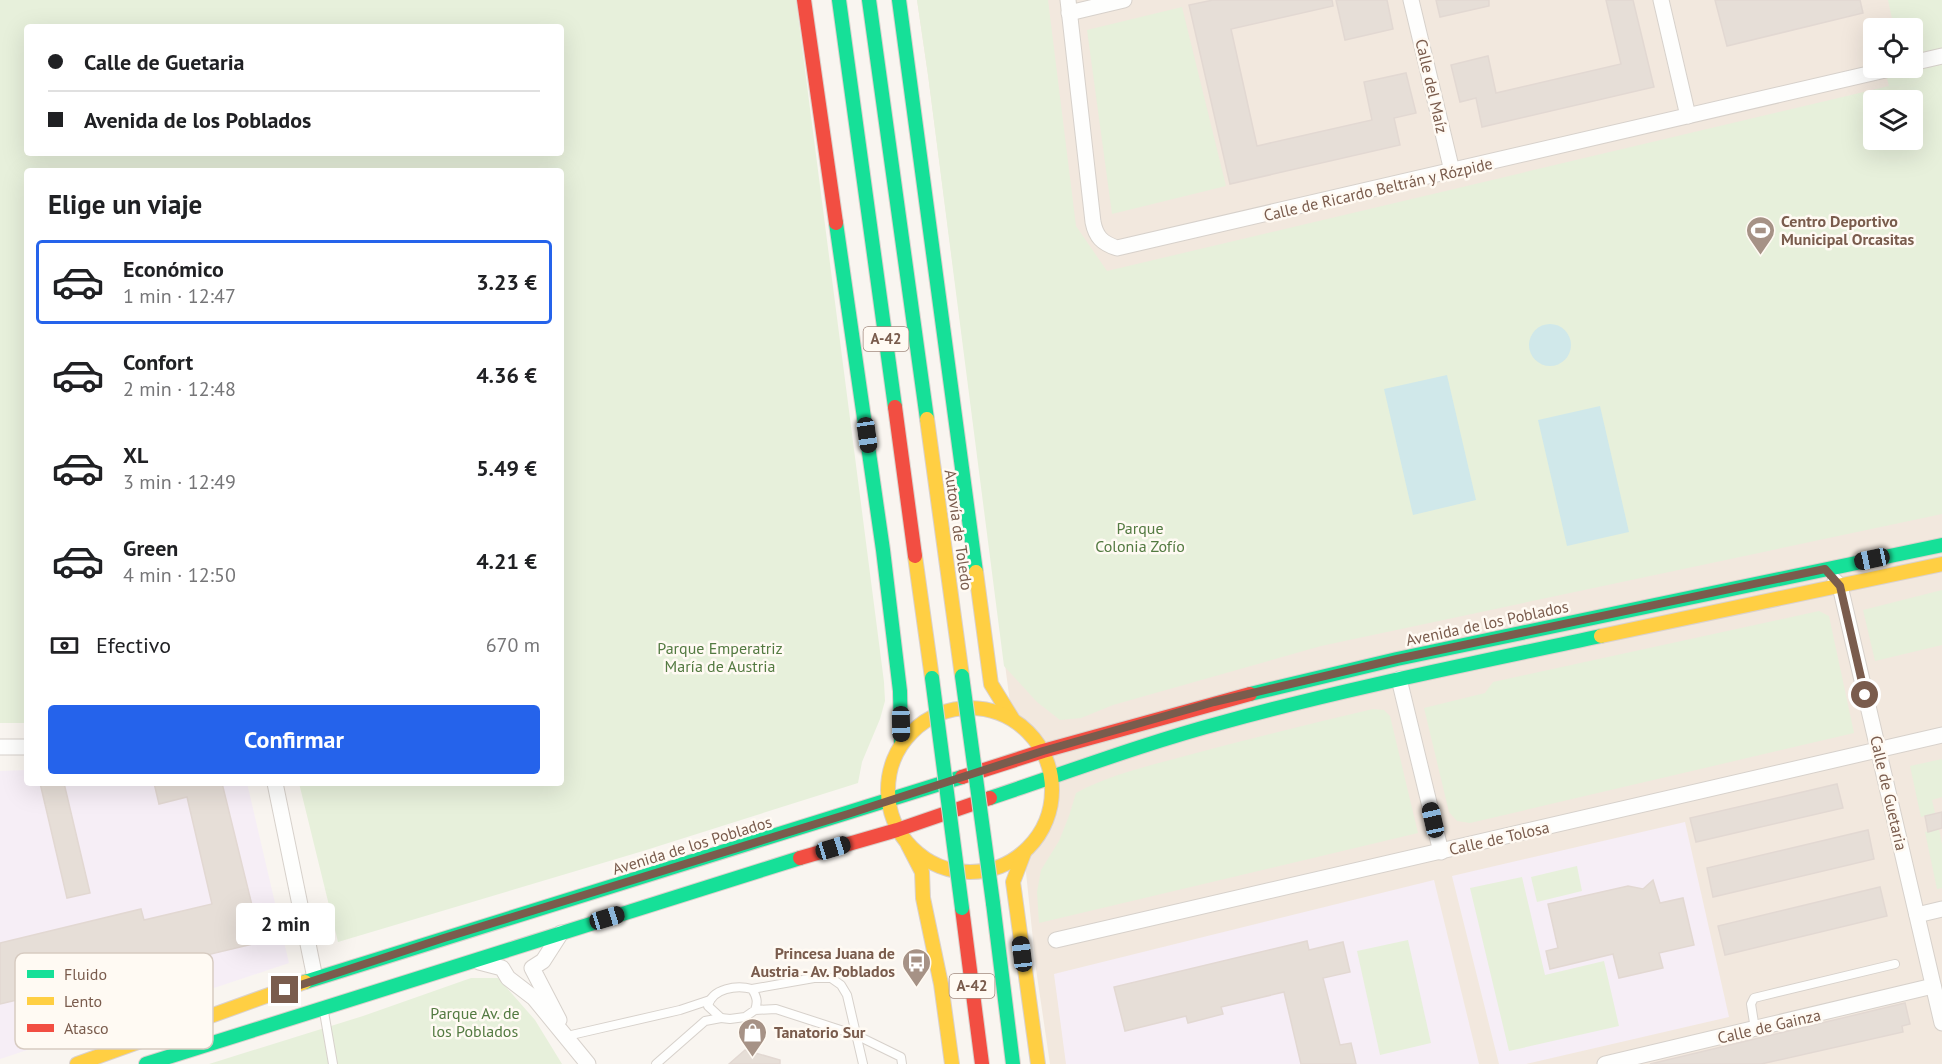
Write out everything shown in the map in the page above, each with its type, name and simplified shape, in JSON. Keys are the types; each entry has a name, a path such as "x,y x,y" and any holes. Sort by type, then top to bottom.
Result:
{"main road":[{"path":"804,0 884,550 900,692 901,741 892,761 888,779 888,800 897,830 922,872 923,898 941,984 952,1064"},
{"name":"A-42","path":"839,0 932,678 982,1064"},
{"name":"Autovía de Toledo","path":"869,0 1013,1064"},
{"path":"899,0 991,684 1012,718"},
{"name":"Avenida de los Poblados","path":"213,1015 315,978 505,921 1043,751 1268,689 1397,659 1942,545"},
{"path":"213,1044 562,932 897,830 1222,722 1399,679 1942,564"},
{"path":"901,741 927,719 942,712 962,708 996,711 1012,718 1030,732 1043,751 1052,777 1053,800 1040,834 1024,853 1006,865 986,871 956,871 930,862 908,845"},
{"path":"1024,853 1013,882 1038,1064"},
{"name":"Avenida de los Poblados","path":"323,1010 334,988 452,945 505,921"},
{"name":"Avenida de los Poblados","path":"77,1064 119,1049"},
{"path":"146,1064 195,1049"}],"street":[{"path":"1069,6 1124,0"},
{"name":"Calle del Maíz","path":"1411,0 1452,171"},
{"path":"1661,0 1688,116"},
{"name":"Calle de Ricardo Beltrán y Rózpide","path":"1069,6 1093,222 1096,236 1106,244 1117,248 1863,75"},
{"path":"1923,60 1942,56"},
{"name":"Calle de Guetaria","path":"1825,569 1840,586 1942,1023"},
{"path":"1399,679 1441,852"},
{"name":"Calle de Tolosa","path":"1056,940 1942,735"},
{"path":"0,747 24,747"},
{"path":"276,786 315,978"},
{"path":"1917,915 1942,909"},
{"path":"562,932 543,961 532,968 567,1036"},
{"path":"473,960 502,968 508,978 534,998 588,1064"},
{"name":"Calle de Gainza","path":"1608,1064 1933,986"}],"lane":[{"path":"1755,1029 1751,1004 1754,998 1895,964"},
{"path":"722,1018 708,1006 717,993 744,987 752,989 814,978 831,978 841,985 847,995 863,1064"},
{"path":"656,1064 705,1021 745,1017 755,1010 758,1003 752,989"},
{"path":"567,1036 680,1010 710,1000"},
{"path":"755,1010 776,1009 856,1035 901,1057 902,1064"},
{"path":"323,1010 333,1064"}],"shaded area":[{"path":"917,0 1942,0 1942,1064 1050,1064 1036,969 1024,853 1045,827 1053,800 1052,777 1043,751 1030,732 1012,718"},
{"path":"24,770 24,786 248,786 289,963 213,988 213,953 15,953 15,1049 30,1049 0,1059 0,771"},
{"path":"1685,822 1729,1017 1526,1064 1499,1064 1452,876"},
{"path":"1434,880 1479,1064 1066,1064 1054,974"}],"green space":[{"name":"Parque Emperatriz María de Austria","path":"0,0 796,0 884,682 885,701 862,762 858,783 643,851 338,942 300,786 564,786 564,168 24,168 24,723 0,723"},
{"name":"Parque Colonia Zofío","path":"917,0 1048,0 1076,226 1107,271 1863,92 1863,150 1923,150 1923,90 1872,90 1889,86 1887,78 1923,78 1923,18 1892,18 1888,0 1942,0 1942,514 1321,646 1113,705 1081,718 1060,720 1037,702 1004,666"},
{"path":"1182,7 1226,186 1112,214 1087,30"},
{"path":"1942,590 1942,645 1875,661 1863,610"},
{"path":"1819,611 1829,616 1854,733 1470,823 1457,821 1449,812 1424,708 1485,693 1493,682"},
{"path":"1373,709 1384,710 1390,716 1418,833 1039,923 1037,892 1041,870 1059,841 1076,793 1143,767"},
{"path":"1942,759 1942,797 1932,800 1935,813 1921,817 1910,766"},
{"path":"1939,829 1942,844 1942,888 1937,889 1925,832"},
{"path":"1577,866 1582,891 1537,902 1531,877"},
{"path":"1522,877 1545,975 1604,961 1619,1026 1509,1051 1470,888"},
{"path":"1408,940 1431,1043 1380,1055 1357,951"},
{"name":"Parque Av. de los Poblados","path":"471,978 498,978 535,1020 562,1064 209,1064 363,1016"}],"water":[{"path":"1550,324 1558,325 1565,330 1570,337 1570,353 1565,360 1558,365 1550,366 1542,365 1535,360 1530,353 1529,345 1530,337 1535,330 1542,325"},
{"path":"1447,375 1476,500 1413,515 1384,389"},
{"path":"1600,406 1629,532 1567,546 1538,420"}],"building":[{"path":"1213,0 1332,0 1333,6 1231,29 1257,146 1372,120 1364,82 1406,73 1416,113 1394,118 1400,145 1230,184 1189,5"},
{"path":"1336,0 1387,0 1393,29 1345,40"},
{"path":"1436,0 1489,0 1489,6 1440,17"},
{"path":"1606,0 1633,0 1654,87 1482,127 1476,98 1460,102 1451,65 1488,56 1496,93 1621,64"},
{"path":"1715,0 1860,0 1863,13 1727,46"},
{"path":"1837,784 1843,808 1696,842 1690,818"},
{"path":"41,786 65,786 90,893 67,898"},
{"path":"155,786 223,786 261,942 213,953 15,953 15,1000 0,1004 0,943 141,909 144,920 212,904 187,797 159,804"},
{"path":"1942,812 1942,828 1928,832 1925,816"},
{"path":"1868,830 1874,859 1713,897 1707,868"},
{"path":"1653,880 1660,903 1683,898 1694,945 1659,953 1663,968 1619,978 1613,954 1550,969 1546,951 1558,948 1548,904 1628,886 1643,889"},
{"path":"1880,887 1887,916 1725,955 1718,926"},
{"path":"1307,941 1309,950 1343,942 1350,972 1323,978 1340,1045 1351,1043 1356,1064 1301,1064 1284,992 1221,1007 1223,1014 1188,1023 1186,1016 1125,1031 1114,987"},
{"path":"1905,1003 1910,1024 1902,1026 1903,1032 1761,1064 1650,1064"},
{"name":"Tanatorio Sur","path":"745,1050 780,1060 780,1064 729,1064"}],"traffic: fast":[{"path":"839,0 895,407"},
{"path":"869,0 927,419"},
{"path":"899,0 976,572"},
{"path":"836,223 883,550 900,691 901,741"},
{"path":"1250,694 1397,659 1942,545"},
{"path":"990,798 1136,748 1224,722 1365,687 1601,636"},
{"path":"962,676 993,903"},
{"path":"932,678 962,908"},
{"path":"305,982 962,777"},
{"path":"213,1043 800,858"},
{"path":"993,903 1013,1064"},
{"path":"146,1064 194,1049"}],"traffic: slow":[{"path":"927,419 962,676"},
{"path":"915,556 932,678"},
{"path":"1601,636 1942,564"},
{"path":"976,572 991,684 1012,718"},
{"path":"970,708 986,709 1002,714 1016,721 1028,732 1039,744 1046,758 1051,774 1052,790 1051,806 1046,822 1039,836 1028,848 1016,859 1002,866 986,871 970,872 954,871 938,866 924,859 912,848 901,836 894,822 889,806 888,790 889,774 894,758 901,744 912,732 924,721 938,714 954,709 970,708"},
{"path":"908,845 922,872 923,898 941,984 952,1064"},
{"path":"1024,853 1013,882 1038,1064"},
{"path":"213,1015 305,982"},
{"path":"77,1064 119,1049"}],"traffic: jam":[{"path":"804,0 836,223"},
{"path":"895,407 915,556"},
{"path":"962,777 1043,751 1250,694"},
{"path":"800,858 897,830 990,798"},
{"path":"962,908 982,1064"}],"place":[{"name":"Centro Deportivo Municipal Orcasitas","path":"1760,256"},
{"name":"Princesa Juana de Austria - Av. Poblados","path":"916,988"},
{"name":"Tanatorio Sur","path":"753,1058"}],"route":[{"path":"285,990 315,978 505,921 1043,751 1214,702 1397,659 1825,569 1840,586 1865,695"}]}
